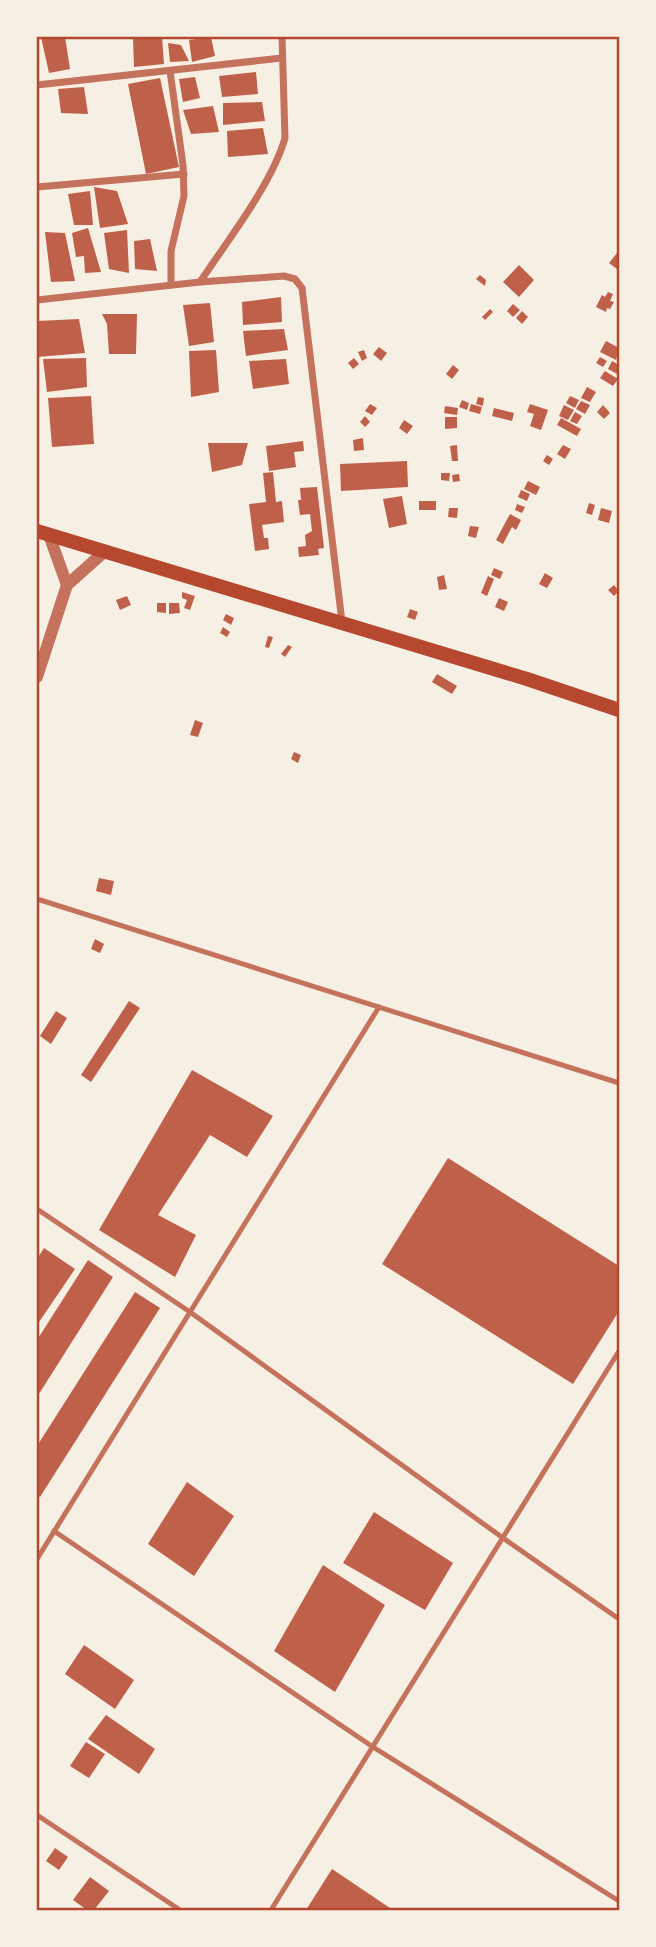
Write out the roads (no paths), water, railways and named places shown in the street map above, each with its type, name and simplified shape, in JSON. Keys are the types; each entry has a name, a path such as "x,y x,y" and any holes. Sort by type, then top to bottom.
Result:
{"main road":[{"path":"43,533 527,679 619,710"}],"street":[{"path":"200,282 241,221 281,153 285,138 282,37"},
{"path":"37,85 282,58"},
{"path":"170,71 184,174 184,196 172,251 171,285"},
{"path":"37,187 184,174"},
{"path":"37,300 200,282 284,276 295,279 302,288 342,623"},
{"path":"43,533 66,585"},
{"path":"37,677 66,585 104,552"}],"lane":[{"path":"37,899 619,1083"},
{"path":"37,1559 379,1007"},
{"path":"37,1209 190,1311 619,1619"},
{"path":"271,1910 619,1351"},
{"path":"54,1531 373,1747 619,1900"},
{"path":"37,1815 180,1910"}]}
